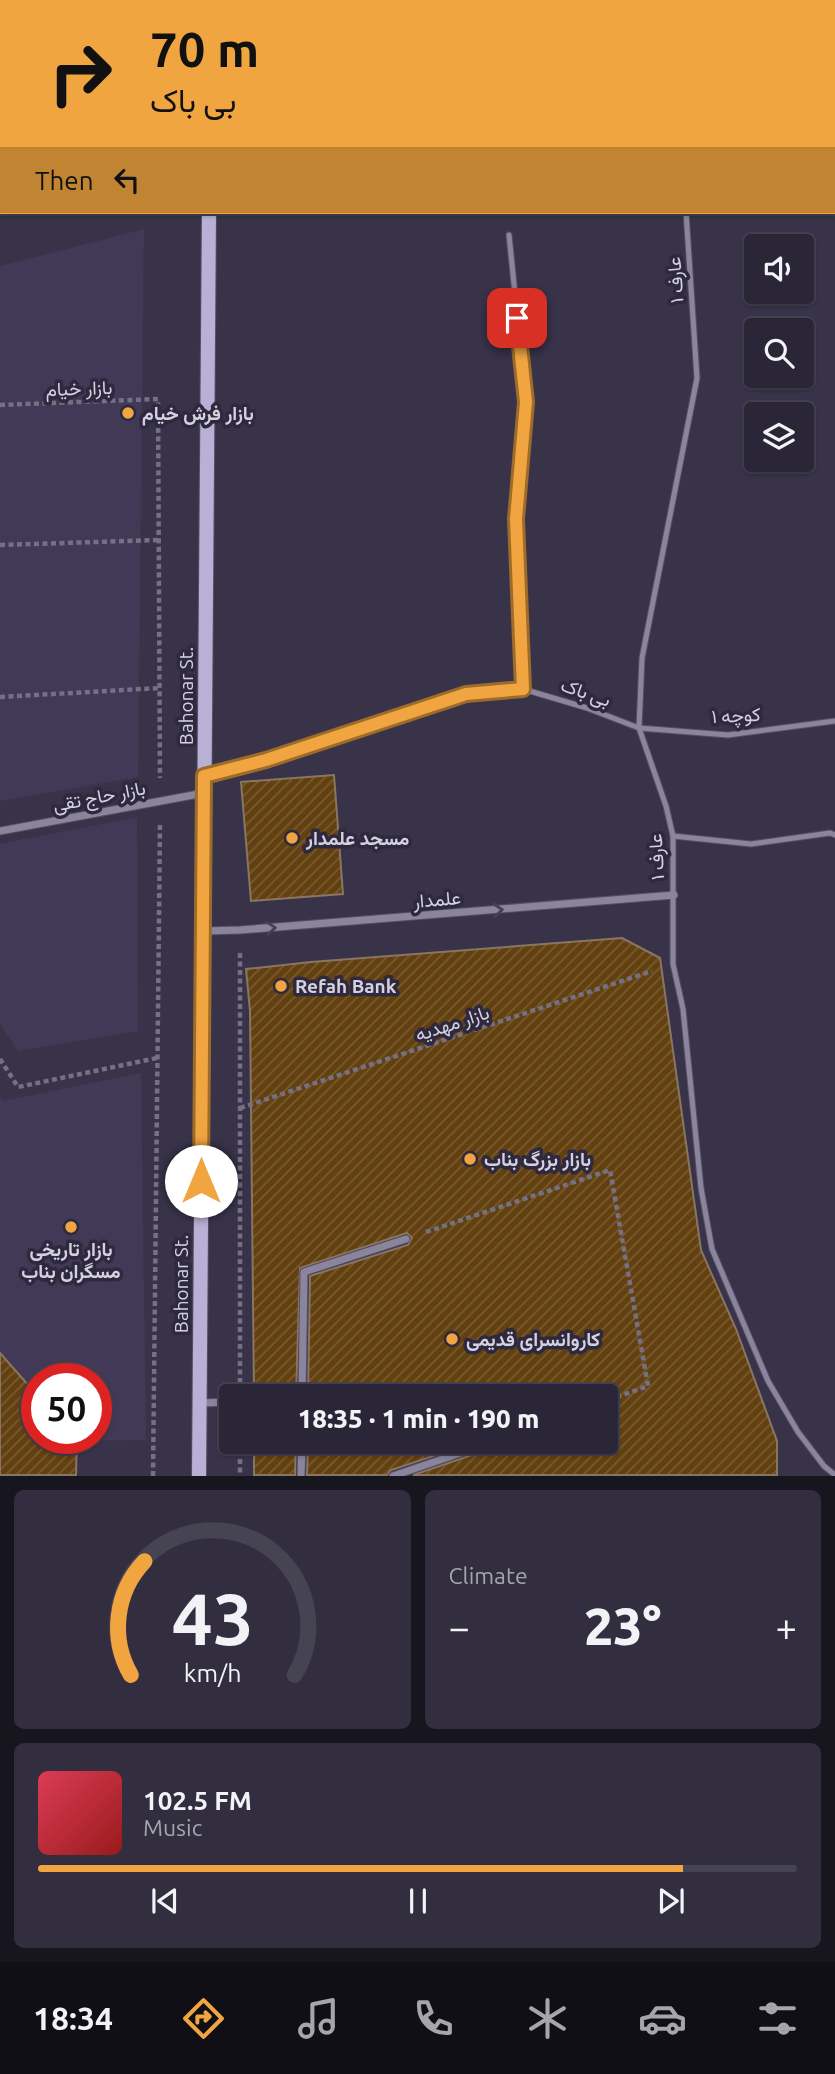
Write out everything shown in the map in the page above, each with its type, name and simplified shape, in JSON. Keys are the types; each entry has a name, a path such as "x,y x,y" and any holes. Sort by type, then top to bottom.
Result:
{"main road":[{"name":"Bahonar St.","path":"199,1475 209,214"}],"street":[{"name":"بازار حاج تقی","path":"0,831 204,793"},
{"name":"علمدار","path":"203,931 674,895"},
{"path":"302,1384 304,1272 406,1239"},
{"path":"199,1403 219,1402"},
{"path":"301,1475 302,1454"},
{"path":"393,1475 457,1454"}],"lane":[{"name":"عارف ۱","path":"686,214 697,377 642,658 639,728 666,806 673,836 673,964 683,1009 701,1188 712,1249 768,1381 798,1432 824,1466 835,1475"},
{"path":"509,235 526,402 516,519 523,689"},
{"name":"بی باک","path":"204,776 266,760 466,694 523,689 587,708 639,728"},
{"name":"کوچه ۱","path":"639,728 727,735 835,721"},
{"path":"673,836 751,844 830,833 835,835"}],"path":[{"name":"بازار خیام","path":"0,405 158,399 159,540"},
{"path":"0,545 159,540 160,801 153,1475"},
{"path":"0,697 160,688"},
{"path":"240,930 240,1383"},
{"name":"بازار مهدیه","path":"240,1108 673,964"},
{"path":"0,1059 18,1087 158,1058"},
{"path":"406,1239 610,1170 648,1386 618,1397"},
{"path":"240,1454 240,1475"}],"shaded area":[{"path":"144,229 138,777 0,801 0,266"},
{"path":"137,817 138,1031 18,1051 0,1024 0,844"},
{"name":"بازار تاریخی مسگران بناب","path":"141,1073 146,1440 112,1440 112,1363 21,1363 21,1377 0,1353 0,1096 3,1101"}],"building":[{"name":"مسجد علمدار","path":"334,775 343,894 251,901 241,782"},
{"name":"بازار بزرگ بناب","path":"622,938 660,958 701,1250 736,1329 777,1441 777,1475 413,1475 475,1454 618,1454 618,1384 308,1384 310,1276 408,1245 412,1238 407,1233 300,1268 296,1384 254,1384 250,1011 246,969"},
{"path":"0,1353 21,1377 21,1454 77,1454 76,1475 0,1475"},
{"path":"254,1454 296,1454 295,1475 254,1475"},
{"name":"بازار بزرگ بناب","path":"308,1454 439,1454 391,1470 387,1475 307,1475"}],"place":[{"name":"بازار فرش خیام","path":"128,413"},
{"name":"مسجد علمدار","path":"292,838"},
{"name":"Refah Bank","path":"281,986"},
{"name":"بازار بزرگ بناب","path":"470,1159"},
{"name":"بازار تاریخی مسگران بناب","path":"71,1227"},
{"name":"کاروانسرای قدیمی","path":"452,1339"}],"route":[{"path":"201,1181 204,776 266,760 466,694 523,689 516,519 526,402 517,318"}]}
